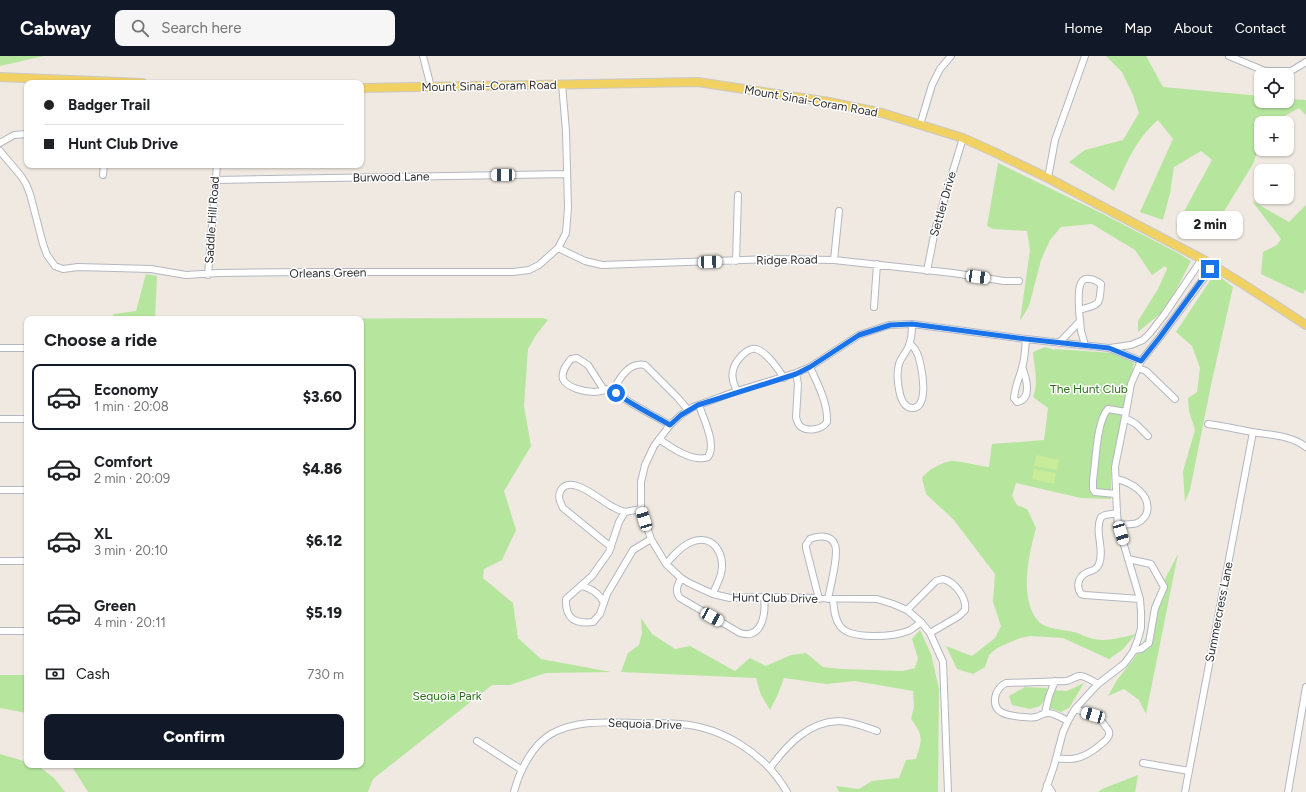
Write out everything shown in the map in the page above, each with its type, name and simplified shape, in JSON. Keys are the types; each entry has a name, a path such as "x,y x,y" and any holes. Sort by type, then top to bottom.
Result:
{"main road":[{"path":"0,77 48,80"},
{"name":"Mount Sinai-Coram Road","path":"364,88 698,82 829,102 882,113 962,138 1048,178 1202,259 1306,325"}],"street":[{"path":"423,56 431,87"},
{"path":"920,125 932,86 940,69 951,56"},
{"path":"1048,178 1055,140 1085,56"},
{"path":"1229,56 1265,71 1291,71 1306,62"},
{"name":"Orleans Green","path":"0,151 26,184 30,194 42,244 50,260 56,266 63,268 151,269 167,273 186,275 208,275 219,273 312,272 513,272 529,270 539,265 558,248 566,233 566,131 562,84"},
{"path":"0,142 14,135 24,134"},
{"name":"Settler Drive","path":"927,271 935,230 962,138"},
{"path":"103,175 104,168"},
{"name":"Saddle Hill Road","path":"208,275 216,168"},
{"name":"Burwood Lane","path":"215,180 567,174"},
{"path":"736,261 738,195"},
{"path":"834,260 839,211"},
{"name":"Ridge Road","path":"558,248 585,261 602,265 772,259 834,260 877,264 1004,281 1019,281"},
{"name":"Hunt Club Drive","path":"948,792 943,662 930,634 921,622 907,610 893,604 877,600 764,597 730,598 713,594 681,578 666,564 651,539 641,509 641,482 645,465 654,446 670,425 688,410 698,405 737,392 796,374 810,367 859,335 890,325 912,324 1109,348 1131,345 1141,341 1150,333 1164,316 1202,259"},
{"path":"874,307 877,264"},
{"path":"1045,792 1068,720 1098,684 1124,664 1134,650 1141,628 1142,612 1140,599 1118,524 1116,494 1115,467 1131,384 1141,361 1212,266"},
{"path":"1079,310 1095,306 1098,303 1101,294 1101,284 1098,281 1086,278 1083,279 1080,285 1079,310 1081,331 1085,345"},
{"path":"1059,343 1080,321"},
{"path":"910,344 916,350 921,364 924,389 921,403 914,408 908,407 900,397 898,374 901,358 910,344 912,324"},
{"path":"1022,367 1026,377 1027,388 1024,400 1017,402 1014,398 1015,389 1022,367 1026,339"},
{"path":"1141,341 1150,350"},
{"path":"0,348 24,348"},
{"name":"Hunt Club Drive","path":"1109,348 1141,361"},
{"path":"737,392 733,382 733,370 738,361 750,350 755,349 762,352 784,378"},
{"path":"604,390 588,365 577,358 571,359 564,368 564,380 571,386 578,389 595,392 604,390 615,387"},
{"path":"670,425 638,408 616,393 615,387 620,377 627,370 641,364 645,365 688,410"},
{"path":"796,374 798,384 796,418 799,426 807,429 823,427 827,422 823,397 810,367"},
{"path":"1138,368 1146,371 1176,399"},
{"path":"659,439 667,445 693,457 708,457 711,448 711,440 698,405"},
{"path":"1116,494 1099,493 1095,492 1094,489 1093,480 1100,425 1105,412 1108,409 1126,415 1148,436"},
{"path":"0,419 24,419"},
{"path":"1208,424 1278,435 1302,443 1306,446"},
{"name":"Summercress Lane","path":"1185,792 1253,432"},
{"path":"1116,479 1139,490 1147,502 1148,509 1146,515 1137,523 1118,524"},
{"path":"611,547 563,508 559,499 562,488 577,485 613,507 625,512 641,509"},
{"path":"0,490 24,490"},
{"path":"625,512 619,522 609,552 592,576 566,599 567,612 571,618 580,623 593,622 600,614 606,594 633,550 651,539"},
{"path":"1117,513 1101,517 1099,524 1101,551 1100,561 1095,570 1084,573 1078,582 1078,587 1081,594 1085,595 1140,599"},
{"path":"819,598 807,556 806,544 810,539 822,536 830,538 833,541 836,550 831,599 839,625 848,632 873,636 901,633 914,628 921,622"},
{"path":"666,564 676,552 689,543 701,540 710,541 714,544 719,553 722,567 721,575 713,594"},
{"path":"1128,559 1151,564 1164,588 1155,608 1149,644 1141,649 1134,650"},
{"path":"0,561 24,561"},
{"path":"681,578 676,590 680,598 745,635 753,633 760,626 766,609 764,597"},
{"path":"907,610 936,581 943,579 951,583 959,592 964,601 965,610 959,616 930,634"},
{"path":"582,586 594,591 600,596 604,603"},
{"path":"0,631 24,631"},
{"path":"1068,720 1053,714 1045,713 1032,718 1008,716 999,711 997,708 995,700 999,687 1006,683 1071,680 1078,676 1082,676 1098,684"},
{"path":"1045,713 1049,696 1055,681"},
{"path":"1288,792 1306,687"},
{"path":"1056,758 1073,760 1079,758 1092,751 1109,736 1109,732 1106,727 1098,718 1075,710"},
{"path":"770,768 779,755 794,740 813,726 839,721 856,724 877,731"},
{"name":"Sequoia Drive","path":"514,792 522,770 530,756 539,744 550,735 560,730 580,725 605,722 681,724 707,729 728,737 744,747 770,768 786,792"},
{"path":"477,741 522,770"},
{"path":"1143,763 1189,771"},
{"path":"1047,785 1052,792"}],"green space":[{"path":"0,56 44,56 0,66"},
{"path":"1106,56 1146,56 1163,87 1254,95 1254,108 1294,108 1294,99 1306,100 1306,115 1299,108 1285,116 1254,116 1254,156 1256,156 1253,164 1207,239 1185,237 1176,226 1212,160 1201,151 1174,167 1170,193 1163,220 1140,212 1173,139 1158,120 1137,144 1114,191 1069,162 1085,150 1123,140 1139,113 1133,95 1122,72"},
{"path":"998,163 1103,214 1191,261 1167,308 1138,332 1138,321 1158,289 1167,269 1165,266 1152,275 1135,250 1092,224 1061,227 1050,240 1041,260 1029,306 1020,321 1030,250 1027,231 993,229 987,226"},
{"path":"1254,204 1257,204 1289,222 1306,205 1306,289 1303,294 1261,274 1263,252 1277,245 1281,239"},
{"path":"1215,273 1233,287 1211,385 1190,490 1185,502 1183,471 1195,430 1189,411 1188,398 1197,392 1200,368 1192,346 1176,332"},
{"path":"146,274 157,276 155,316 114,316 113,314 136,311"},
{"name":"Sequoia Park","path":"364,318 543,318 548,320 536,335 528,349 524,406 531,446 504,491 516,530 502,560 484,569 483,578 513,603 518,638 541,659 611,672 546,673 510,685 492,685 373,779 368,792 88,792 73,768 364,768"},
{"name":"The Hunt Club","path":"1045,347 1055,350 1112,353 1134,363 1111,467 1111,499 1081,498 1016,483 1012,496 1017,505 1027,509 1036,528 1028,563 1027,589 1029,601 1039,622 1051,628 1074,632 1089,638 1100,640 1115,639 1136,634 1122,650 1109,659 1063,638 1031,636 1020,638 997,648 989,655 985,667 973,674 957,669 946,646 972,656 995,638 1001,626 993,602 995,574 953,519 926,494 922,478 932,469 950,461 989,467 992,444 1044,440 1048,408 1033,397 1036,380 1033,352"},
{"path":"1036,455 1059,460 1057,470 1034,466"},
{"path":"1034,469 1056,473 1054,484 1032,479"},
{"path":"1178,554 1146,714 1139,700 1124,689 1108,696 1117,680 1136,656 1146,637 1153,602"},
{"path":"641,618 652,634 675,649 690,646 735,671 750,658 766,666 791,655 806,653 823,667 903,671 915,668 918,658 912,639 920,630 931,654 939,689 938,792 839,792 836,786 859,789 872,781 899,778 906,760 916,759 921,738 911,719 914,707 913,691 855,681 826,684 784,678 770,710 761,695 756,678 621,672 628,653 639,645 642,633"},
{"path":"0,675 24,675 24,712 0,708"},
{"path":"1084,683 1069,708 1061,712 1049,708 1046,698 1040,706 1030,709 1012,705 1009,696 1025,687 1067,691"},
{"path":"0,754 24,761 24,768 41,768 54,778 65,792 0,792"},
{"path":"1138,775 1135,792 1098,792 1102,789"}],"route":[{"path":"616,393 638,408 670,425 693,407 796,374 810,367 859,335 890,325 912,324 1109,348 1141,361 1147,356 1210,269"}]}
